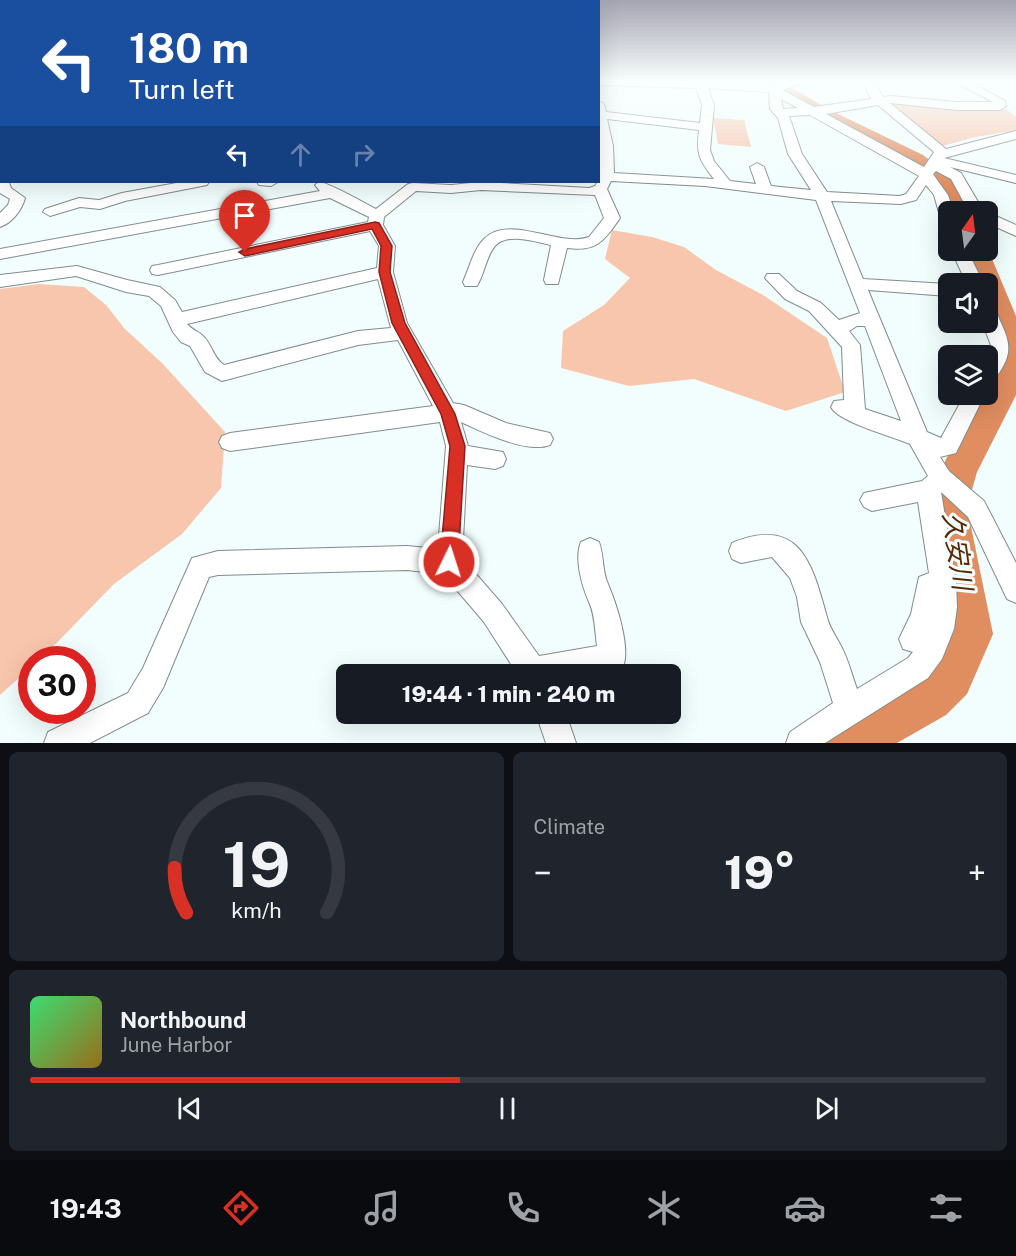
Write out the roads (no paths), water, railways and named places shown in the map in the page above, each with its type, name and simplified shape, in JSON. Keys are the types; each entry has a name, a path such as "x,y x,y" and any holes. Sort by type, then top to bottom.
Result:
{"street":[{"path":"707,116 704,156 737,189"},
{"path":"782,116 795,154 822,196 934,484 944,614 940,636 928,659 918,668 801,743"},
{"path":"822,116 935,163 956,176 971,201"},
{"path":"837,116 880,137"},
{"path":"893,116 935,163 943,201"},
{"path":"471,282 481,264 488,242 499,236 515,235 582,243 596,240 612,218 603,183 606,146 600,120 705,127"},
{"path":"158,270 376,220 409,184 452,189 482,184 590,192 603,183 765,189 822,196 901,200 911,197 935,163 1016,135"},
{"path":"935,163 1016,179"},
{"path":"757,167 765,189"},
{"path":"0,222 15,207 18,198 5,190 2,183"},
{"path":"50,212 79,202 100,205 122,197 197,183"},
{"path":"319,183 376,220 387,246 385,272 402,333 448,414 457,446 449,562"},
{"path":"0,254 332,193"},
{"path":"998,222 1016,231"},
{"path":"552,280 560,241"},
{"path":"0,281 77,271 126,286 154,291 169,304 176,320 188,337 197,341 212,367 222,373 358,338 402,333"},
{"path":"176,320 385,272"},
{"path":"773,278 791,295 814,302 850,345 848,411 896,428 941,448 948,446 969,405"},
{"path":"856,284 938,289"},
{"path":"838,330 844,324 858,319 870,320"},
{"path":"995,333 1001,348 998,359"},
{"path":"230,442 457,411 503,431 542,439"},
{"path":"457,454 495,459"},
{"path":"872,500 934,484 976,509 1016,590"},
{"path":"741,551 774,545 785,551 799,570 810,597 814,622 832,657 850,710"},
{"path":"569,664 613,657 601,595 596,591 590,549"},
{"path":"59,743 138,703 153,678 201,567 218,563 407,558 449,562 493,613 528,664"},
{"path":"913,639 924,611 928,586 943,588"},
{"path":"554,724 561,743"}],"waterway":[{"name":"久安川","path":"826,116 915,160 944,180 951,187 957,201"},
{"name":"久安川","path":"851,743 929,698 951,678 971,634 948,507 959,470 1013,370 1015,350 980,261"}]}
